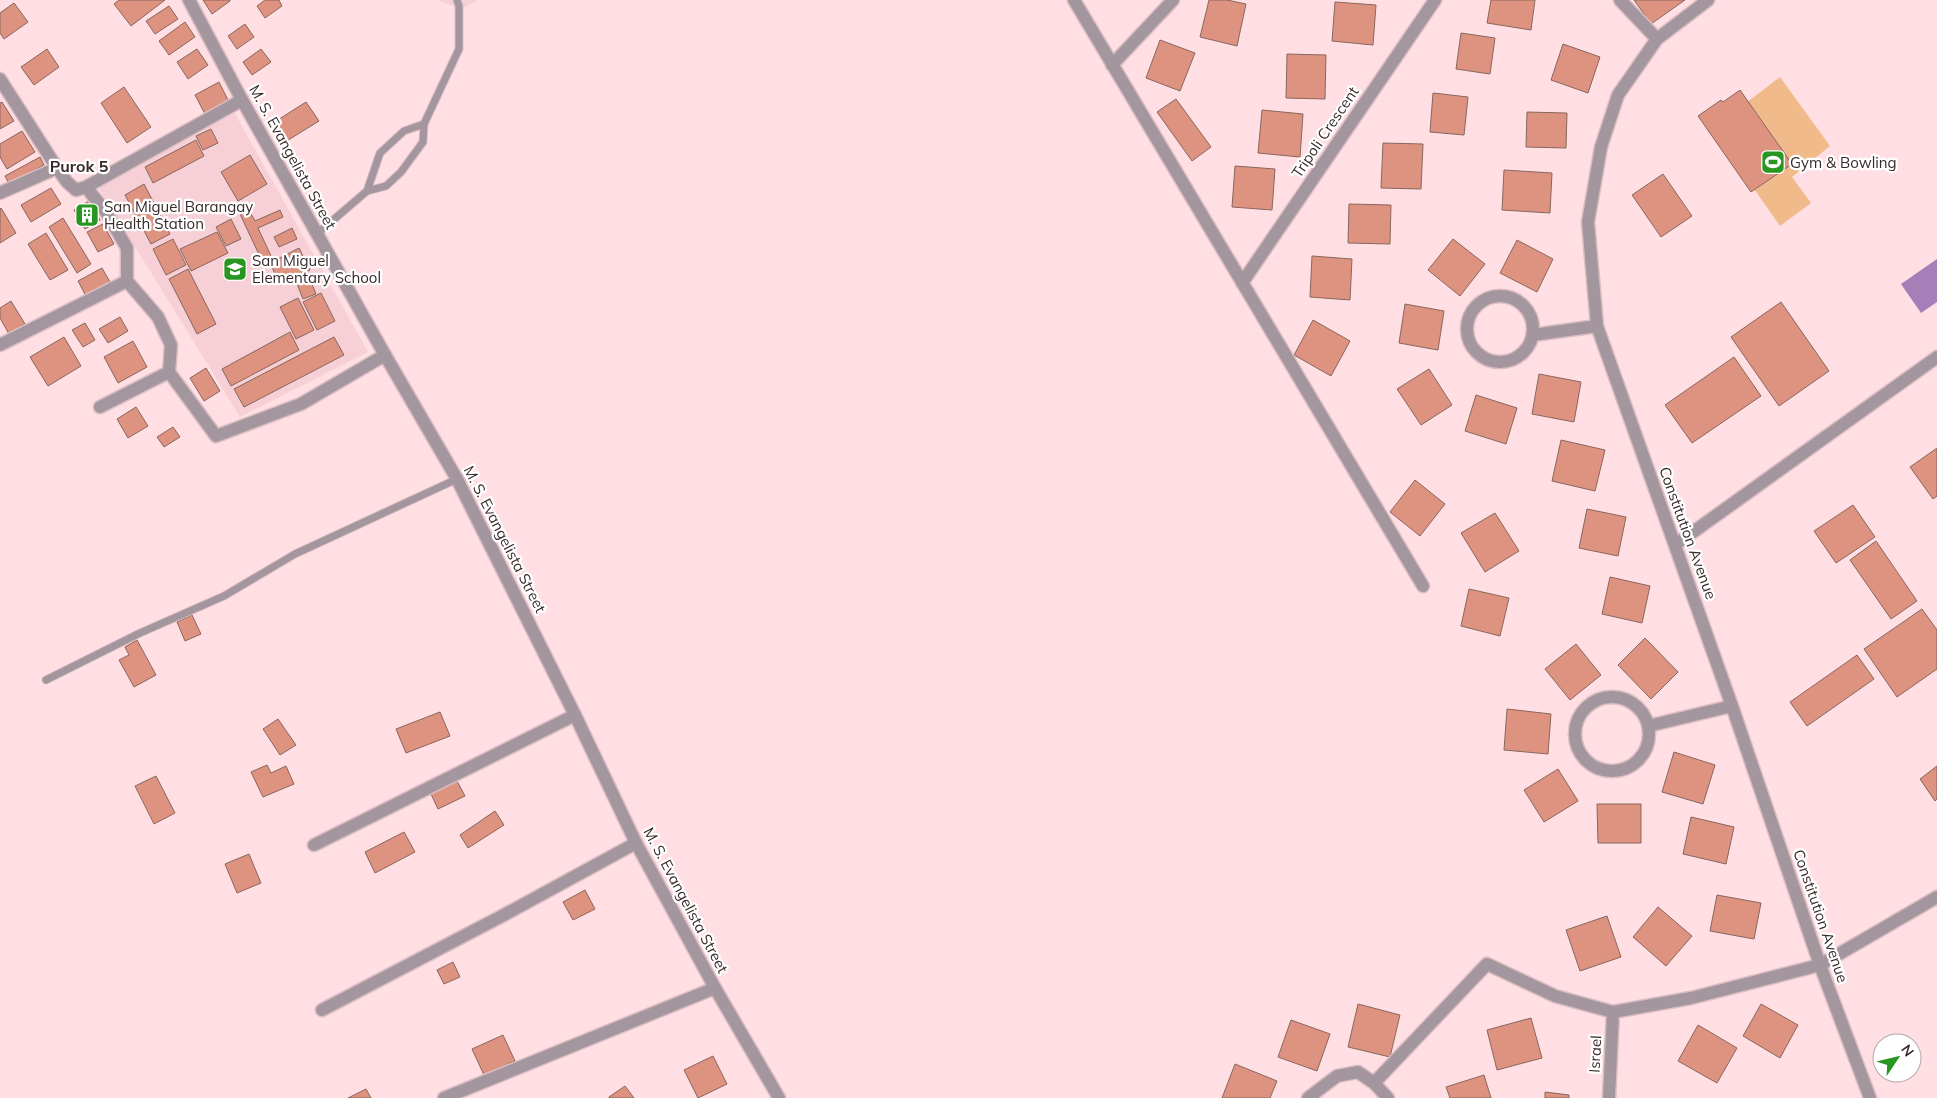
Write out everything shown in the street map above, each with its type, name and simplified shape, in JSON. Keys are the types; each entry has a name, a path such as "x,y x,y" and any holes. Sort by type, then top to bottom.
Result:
{"street":[{"name":"M. S. Evangelista Street","path":"189,0 242,100 457,479 575,715 636,843 715,988 779,1098"},
{"path":"1074,0 1423,586"},
{"path":"1112,65 1174,0"},
{"name":"Tripoli Crescent","path":"1242,283 1435,0"},
{"path":"1620,0 1657,39"},
{"name":"Constitution Avenue","path":"1708,0 1657,39 1618,95 1601,147 1588,222 1597,326 1732,706 1820,965 1870,1098"},
{"path":"0,79 57,168 67,182 76,190 86,187 242,100"},
{"path":"0,193 57,168"},
{"path":"86,187 106,212 127,248 127,281 158,317 165,331 171,345 169,372 216,436 301,404 385,355"},
{"path":"0,345 127,281"},
{"path":"1499,296 1511,297 1521,303 1527,310 1531,318 1533,335 1529,346 1522,355 1500,363 1489,361 1479,355 1471,346 1467,336 1467,324 1470,313 1478,304 1488,298 1499,296"},
{"path":"1533,335 1597,326"},
{"path":"1675,545 1937,357"},
{"path":"100,407 169,372"},
{"path":"1608,697 1618,697 1630,702 1646,718 1648,726 1649,739 1645,752 1637,762 1617,771 1610,771 1592,765 1583,757 1576,741 1575,728 1580,715 1590,704 1608,697"},
{"path":"1648,726 1732,706"},
{"path":"314,845 575,715"},
{"path":"322,1010 502,916 636,843"},
{"path":"1374,1083 1487,964 1555,996 1613,1012 1691,998 1820,965 1937,897"},
{"path":"444,1098 715,988"},
{"name":"Israel","path":"1608,1098 1613,1012"},
{"path":"1308,1098 1337,1076 1358,1072 1374,1083 1388,1098"}],"lane":[{"path":"318,233 367,191 386,186 400,172 423,142 424,124 459,49 459,6 457,0"},
{"path":"367,191 380,153 404,131 424,124"},
{"path":"46,680 140,633 224,596 295,554 457,479"}],"shaded area":[{"path":"437,0 479,0 461,9"},
{"name":"Gym & Bowling","path":"1780,77 1830,146 1792,177 1811,203 1780,226 1712,129"},
{"name":"San Miguel Elementary School","path":"233,110 368,352 240,417 97,185"},
{"path":"1937,259 1937,302 1921,313 1901,284"}],"building":[{"path":"119,0 165,0 131,26 114,4"},
{"path":"203,0 230,0 230,1 212,14"},
{"path":"265,0 279,0 282,6 265,18 257,6"},
{"path":"1209,0 1227,0 1246,4 1237,46 1200,37"},
{"path":"1491,0 1535,0 1531,30 1487,23"},
{"path":"1634,0 1685,0 1651,24"},
{"path":"1335,2 1376,5 1373,45 1332,41"},
{"path":"14,3 28,22 4,39 0,33 0,13"},
{"path":"169,6 178,19 155,34 146,21"},
{"path":"185,22 195,37 169,55 159,41"},
{"path":"245,24 254,37 237,49 228,36"},
{"path":"1461,33 1495,38 1490,74 1456,69"},
{"path":"1160,40 1195,53 1180,91 1146,78"},
{"path":"1563,44 1600,57 1588,93 1551,80"},
{"path":"47,49 59,67 34,85 21,67"},
{"path":"197,49 208,65 188,79 177,62"},
{"path":"261,49 271,62 252,75 243,62"},
{"path":"1287,54 1326,55 1325,99 1286,98"},
{"path":"219,82 229,102 205,114 195,95"},
{"path":"124,87 151,127 127,143 101,103"},
{"path":"1740,90 1792,164 1751,192 1698,116"},
{"path":"1433,93 1468,97 1464,135 1430,132"},
{"path":"1176,99 1211,147 1192,161 1157,112"},
{"path":"2,102 14,121 0,129 0,103"},
{"path":"306,102 319,121 285,142 273,123"},
{"path":"1262,110 1303,114 1300,157 1258,153"},
{"path":"1527,112 1567,113 1566,148 1526,147"},
{"path":"211,129 218,143 203,150 196,136"},
{"path":"22,131 35,152 7,169 0,157 0,144"},
{"path":"196,140 204,156 153,183 145,167"},
{"path":"1383,143 1423,144 1421,189 1381,188"},
{"path":"250,155 267,184 238,201 221,172"},
{"path":"40,157 44,165 9,184 5,176"},
{"path":"1235,166 1275,169 1272,210 1232,207"},
{"path":"1504,170 1552,173 1550,213 1502,210"},
{"path":"1663,174 1692,216 1661,237 1632,195"},
{"path":"144,184 170,234 151,244 125,195"},
{"path":"51,188 61,204 31,222 21,205"},
{"name":"San Miguel Barangay Health Station","path":"89,201 100,220 85,229 74,210"},
{"path":"1349,204 1391,205 1390,244 1348,243"},
{"path":"248,208 255,221 280,210 283,217 258,228 272,258 263,263 239,212"},
{"path":"0,209 16,233 0,243"},
{"path":"63,218 91,264 77,273 49,227"},
{"path":"231,219 241,239 226,246 216,227"},
{"path":"103,224 114,244 98,252 87,232"},
{"path":"292,228 297,239 279,247 274,237"},
{"path":"217,232 228,253 191,271 180,249"},
{"path":"46,233 68,270 50,280 28,244"},
{"path":"173,239 186,265 166,275 153,249"},
{"path":"1453,239 1485,264 1460,296 1428,270"},
{"path":"1517,240 1553,259 1537,292 1500,273"},
{"path":"299,248 310,270 280,285 270,263"},
{"path":"1312,256 1352,259 1350,300 1310,297"},
{"path":"102,268 110,282 86,296 78,281"},
{"path":"188,269 216,324 197,334 169,279"},
{"path":"308,274 316,294 303,299 295,279"},
{"path":"321,293 335,321 317,330 303,302"},
{"path":"298,298 314,330 296,339 280,307"},
{"path":"11,301 25,324 9,334 0,318 0,308"},
{"path":"1781,302 1829,371 1779,406 1731,337"},
{"path":"1405,304 1444,311 1438,350 1399,343"},
{"path":"120,317 128,331 108,343 99,329"},
{"path":"1313,320 1350,341 1331,376 1294,355"},
{"path":"85,323 95,340 83,347 72,330"},
{"path":"290,332 299,350 231,386 222,369"},
{"path":"64,337 81,366 48,386 30,357"},
{"path":"334,337 344,355 244,407 234,389"},
{"path":"133,341 147,367 118,383 104,357"},
{"path":"1734,357 1761,396 1692,443 1665,405"},
{"path":"206,368 220,391 204,401 190,378"},
{"path":"1429,369 1452,405 1421,425 1397,389"},
{"path":"1539,374 1581,382 1574,422 1532,414"},
{"path":"1476,395 1517,408 1506,444 1465,431"},
{"path":"136,407 148,426 128,438 117,419"},
{"path":"173,427 180,437 164,447 157,437"},
{"path":"1561,440 1605,450 1595,491 1552,481"},
{"path":"1937,448 1937,496 1933,499 1910,467"},
{"path":"1415,480 1445,504 1420,536 1390,512"},
{"path":"1853,505 1875,537 1836,563 1814,531"},
{"path":"1587,509 1626,517 1618,556 1579,548"},
{"path":"1495,513 1519,551 1485,572 1461,533"},
{"path":"1876,541 1917,601 1891,619 1850,560"},
{"path":"1610,577 1650,586 1642,623 1602,614"},
{"path":"1469,589 1509,598 1500,636 1461,626"},
{"path":"1922,609 1937,630 1937,669 1897,697 1864,649"},
{"path":"192,615 201,634 185,641 177,622"},
{"path":"1645,638 1678,672 1651,699 1618,665"},
{"path":"137,640 156,675 134,687 119,660 129,655 125,647"},
{"path":"1576,644 1601,675 1570,700 1545,669"},
{"path":"1857,655 1874,679 1807,726 1790,702"},
{"path":"1507,709 1551,714 1548,754 1504,750"},
{"path":"440,712 450,736 406,753 396,729"},
{"path":"278,719 296,745 280,755 263,729"},
{"path":"1674,752 1715,765 1703,804 1662,792"},
{"path":"267,765 271,773 286,766 294,784 263,797 251,772"},
{"path":"1937,766 1937,799 1935,801 1920,779"},
{"path":"1558,769 1578,801 1544,822 1524,790"},
{"path":"156,776 175,813 154,824 135,786"},
{"path":"457,781 465,796 438,809 431,794"},
{"path":"1597,804 1641,804 1641,843 1598,843"},
{"path":"495,811 504,825 468,848 460,835"},
{"path":"1691,817 1734,827 1726,864 1683,854"},
{"path":"404,832 415,852 375,873 365,852"},
{"path":"249,854 261,883 237,893 225,864"},
{"path":"585,890 595,909 573,920 563,902"},
{"path":"1717,895 1761,903 1754,939 1710,931"},
{"path":"1658,907 1692,936 1666,966 1633,937"},
{"path":"1607,916 1621,957 1580,971 1566,930"},
{"path":"453,962 460,977 444,984 437,970"},
{"path":"1358,1004 1400,1015 1390,1057 1348,1047"},
{"path":"1761,1004 1798,1025 1780,1058 1743,1036"},
{"path":"1531,1018 1542,1058 1497,1070 1487,1030"},
{"path":"1291,1020 1330,1034 1317,1071 1278,1057"},
{"path":"1698,1025 1737,1048 1717,1083 1678,1061"},
{"path":"503,1035 515,1061 484,1075 472,1049"},
{"path":"713,1056 727,1084 698,1098 684,1070"},
{"path":"1235,1064 1277,1081 1270,1098 1222,1098"},
{"path":"1484,1075 1491,1098 1450,1098 1446,1087"},
{"path":"625,1086 634,1098 609,1098 609,1097"},
{"path":"366,1089 371,1098 348,1098"},
{"path":"1545,1092 1569,1095 1569,1098 1545,1098"}],"place":[{"name":"Gym & Bowling","path":"1773,162"},
{"name":"San Miguel Barangay Health Station","path":"87,215"},
{"name":"San Miguel Elementary School","path":"235,269"}],"district":[{"name":"Purok 5","path":"79,166"}]}
